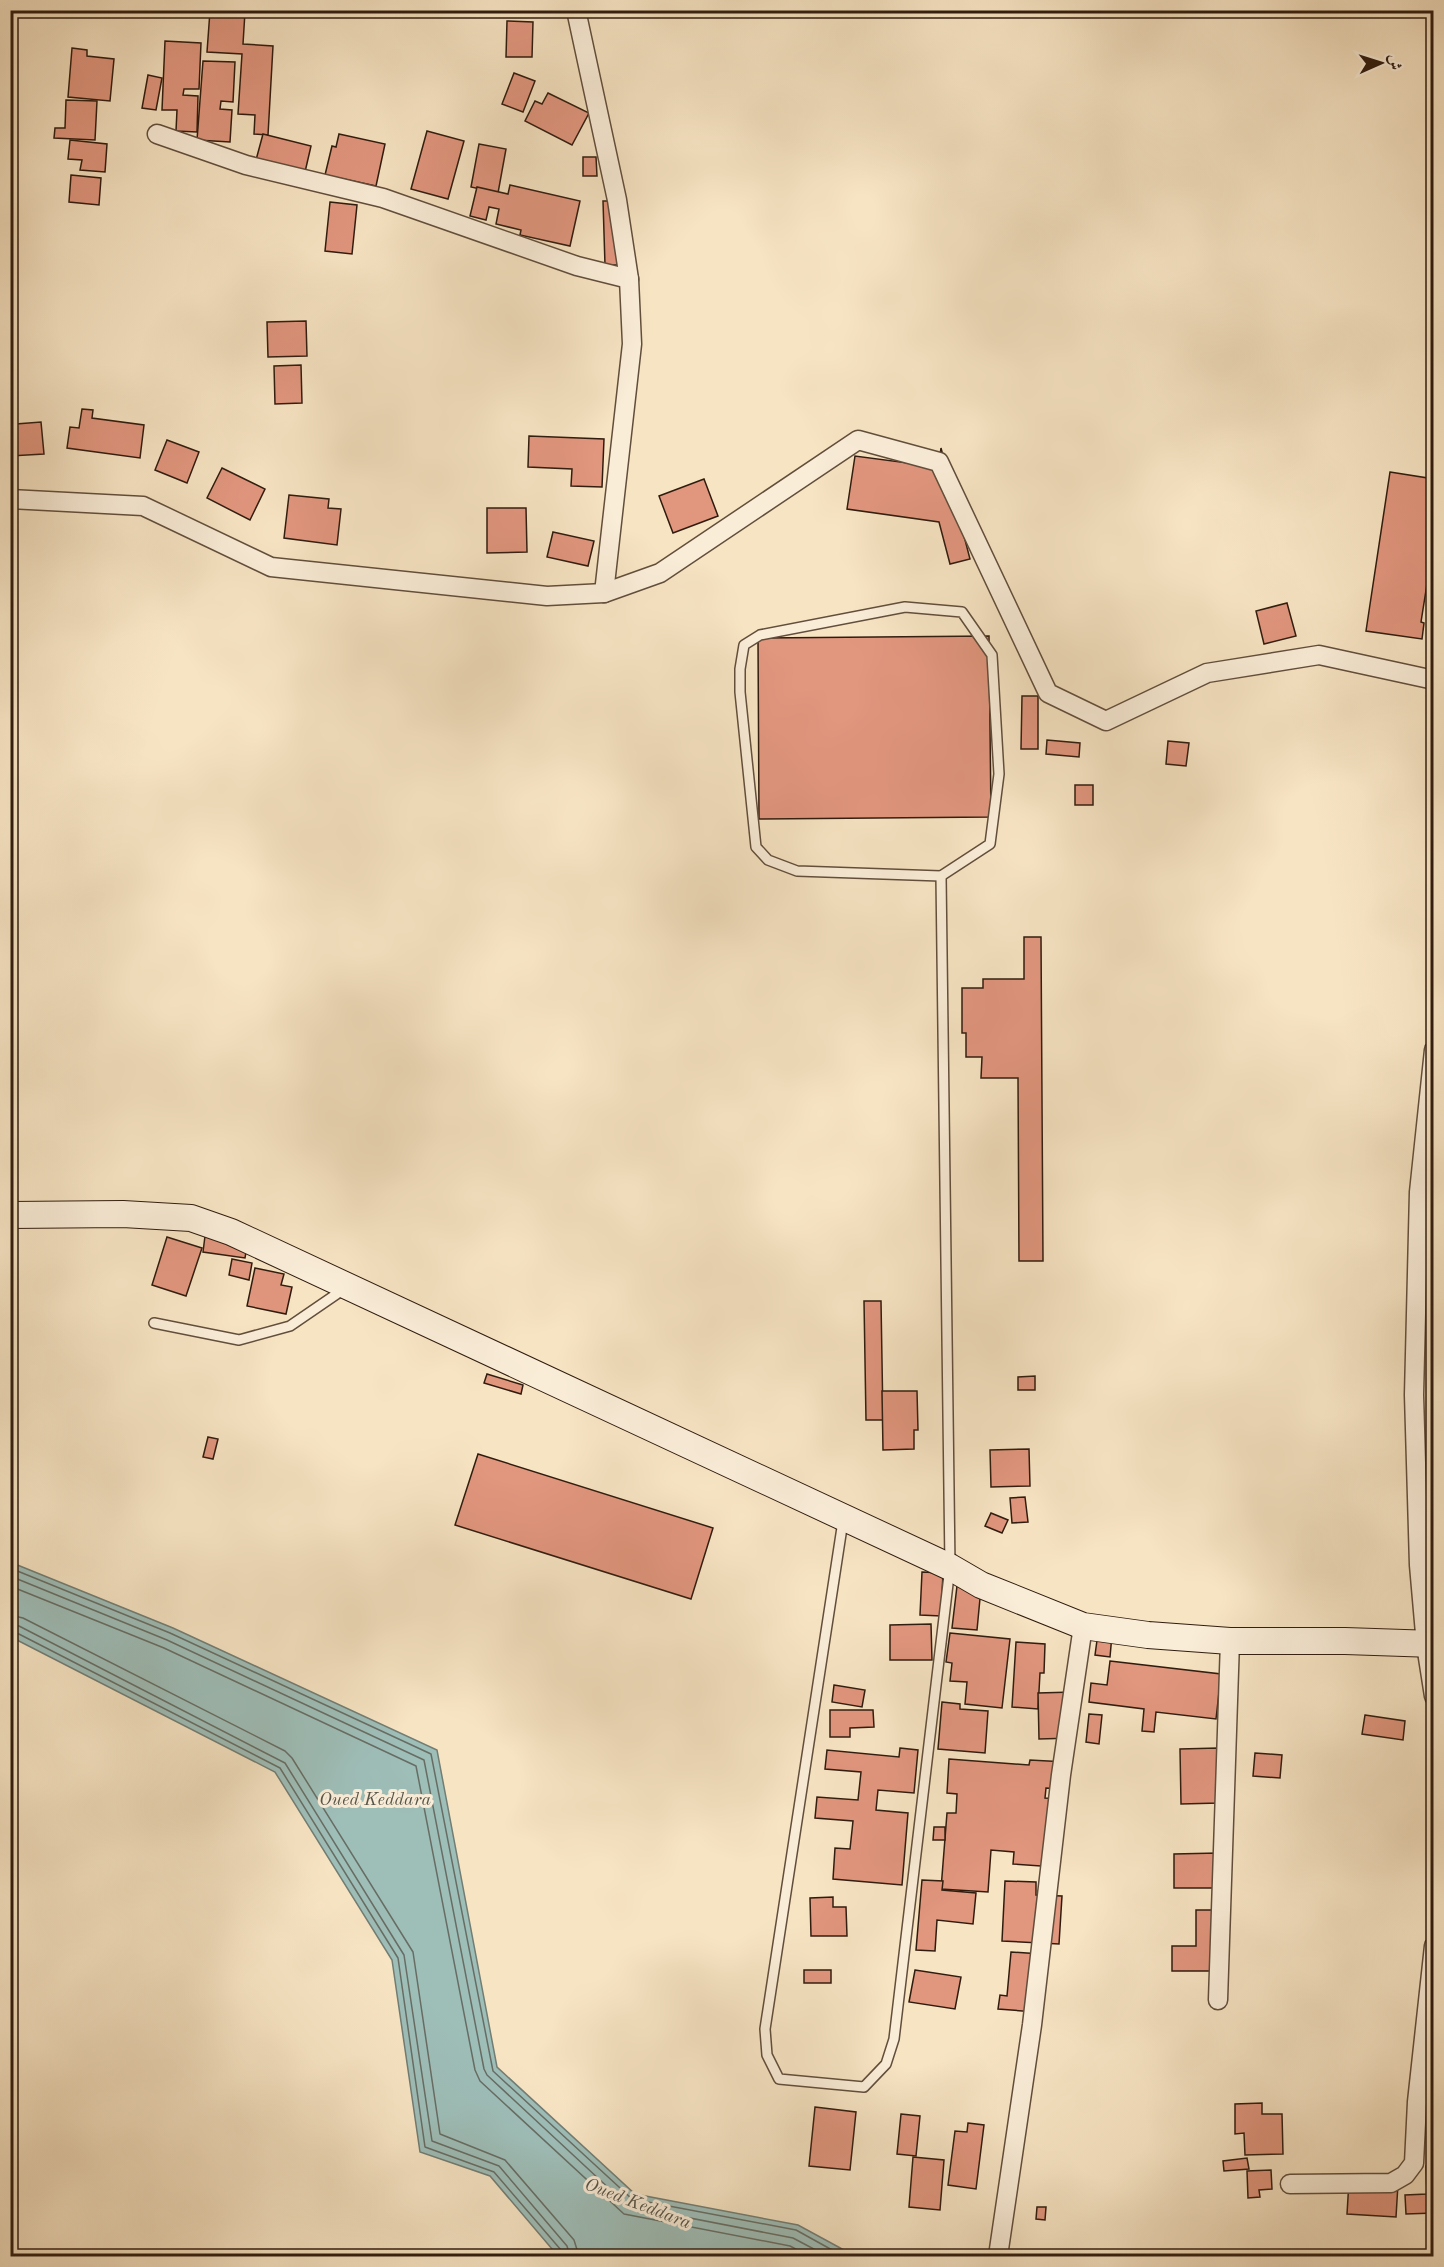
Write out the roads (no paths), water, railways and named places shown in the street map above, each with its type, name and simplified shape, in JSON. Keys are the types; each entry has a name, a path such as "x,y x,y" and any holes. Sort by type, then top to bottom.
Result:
{"main road":[{"path":"10,1215 123,1214 191,1218 231,1232 950,1567 981,1585 1083,1626 1148,1635 1230,1641 1345,1641 1430,1645"}],"street":[{"path":"576,10 617,200 629,279 632,344 604,593"},
{"path":"158,134 246,165 383,198 577,266 629,279"},
{"path":"10,499 143,507 271,567 547,596 604,593 660,573 858,440 939,462 1047,693 1106,721 1207,674 1319,655 1434,680"},
{"path":"1434,1050 1419,1191 1414,1395 1419,1565 1430,1645 1434,1696"},
{"path":"998,2256 1032,2025 1060,1774 1083,1626"},
{"path":"1218,2000 1230,1641"},
{"path":"1290,2184 1391,2183 1405,2175 1414,2163 1417,2102 1434,1946"}],"lane":[{"path":"905,607 962,612 992,655 999,774 990,844 941,876 797,871 768,860 756,847 740,692 740,669 744,645 760,635 905,607"},
{"path":"843,1518 765,2029 767,2055 779,2079 864,2087 886,2064 894,2039 950,1567 941,876"},
{"path":"154,1323 239,1340 290,1326 348,1286"}],"water":[{"name":"Oued Keddara","path":"10,1562 173,1628 437,1750 497,2067 635,2194 798,2225 855,2256 558,2256 490,2176 420,2152 392,1960 275,1772 11,1637"},
{"path":"1433,2250 1433,2256 1223,2256 1239,2251"}]}
